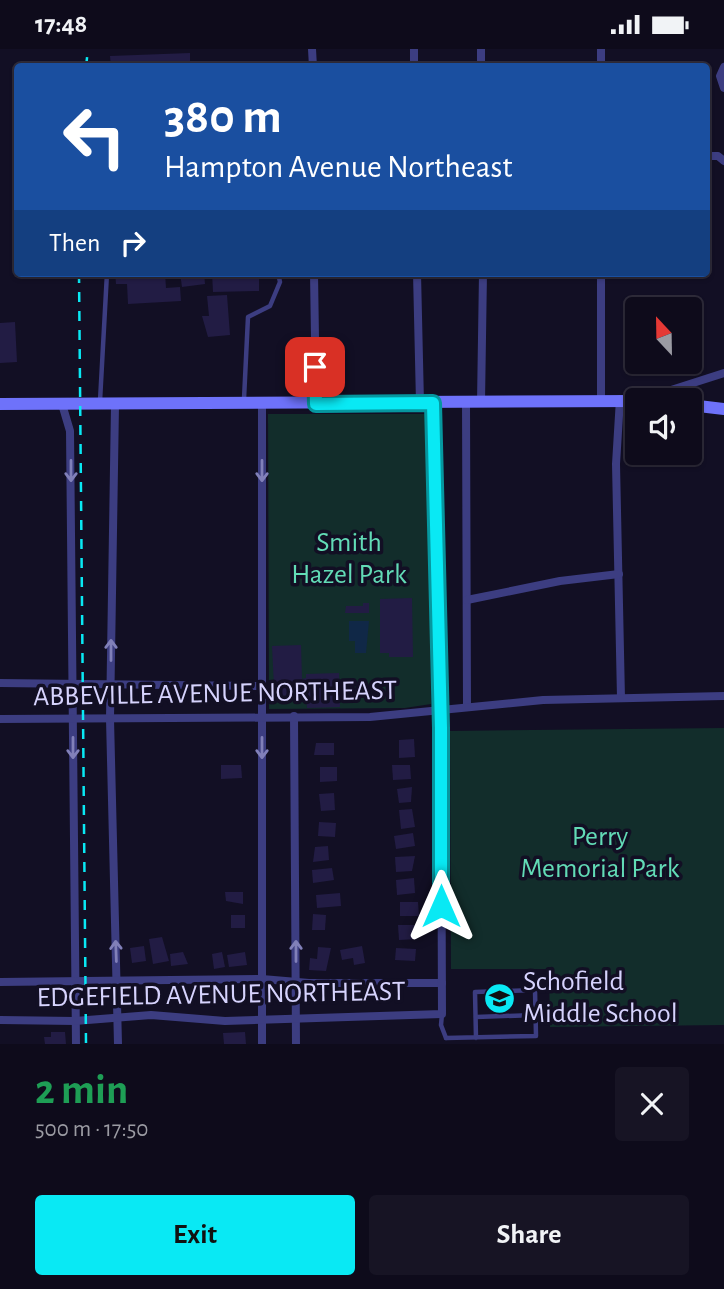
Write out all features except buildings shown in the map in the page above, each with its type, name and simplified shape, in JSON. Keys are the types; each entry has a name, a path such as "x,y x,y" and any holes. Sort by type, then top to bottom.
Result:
{"street":[{"path":"724,67 720,76 724,88"},
{"path":"314,277 316,404"},
{"path":"417,277 427,403 440,712 442,1014"},
{"path":"481,403 483,277"},
{"path":"601,277 601,401"},
{"path":"0,404 601,401 668,391 724,373"},
{"path":"618,399 625,400"},
{"path":"618,399 616,464 621,698"},
{"path":"466,402 467,707"},
{"path":"261,403 262,1044"},
{"path":"62,404 70,431 76,1044"},
{"path":"115,405 110,719 118,1044"},
{"path":"702,406 724,409"},
{"path":"467,600 560,581 619,574"},
{"name":"ABBEVILLE AVENUE NORTHEAST","path":"0,683 261,686"},
{"name":"ABBEVILLE AVENUE NORTHEAST","path":"0,719 370,717 543,700 724,696"},
{"path":"294,716 296,1044"},
{"name":"EDGEFIELD AVENUE NORTHEAST","path":"0,982 262,979 296,982 442,983"},
{"name":"EDGEFIELD AVENUE NORTHEAST","path":"0,1020 75,1021 151,1015 212,1021 442,1014"}],"lane":[{"path":"100,405 107,277"},
{"path":"244,403 248,317 270,306 280,282 279,277"},
{"path":"446,1038 476,1038 536,1036 535,990 475,992 476,1038"},
{"path":"442,1014 441,1025 446,1038 443,1044"},
{"path":"475,1017 536,1015"}],"green space":[{"name":"Smith Hazel Park","path":"268,414 428,414 431,704 405,708 269,709"},
{"name":"Perry Memorial Park","path":"724,728 724,1025 550,1027 549,969 451,969 450,731"}],"water":[{"path":"349,621 369,621 366,653 355,653 355,641 349,641"}],"railway":[{"path":"86,63 88,49"},
{"path":"79,277 86,1044"}],"place":[{"name":"Schofield Middle School","path":"500,998"}],"route":[{"path":"315,367 316,404 433,403 441,728 441,906"}]}
